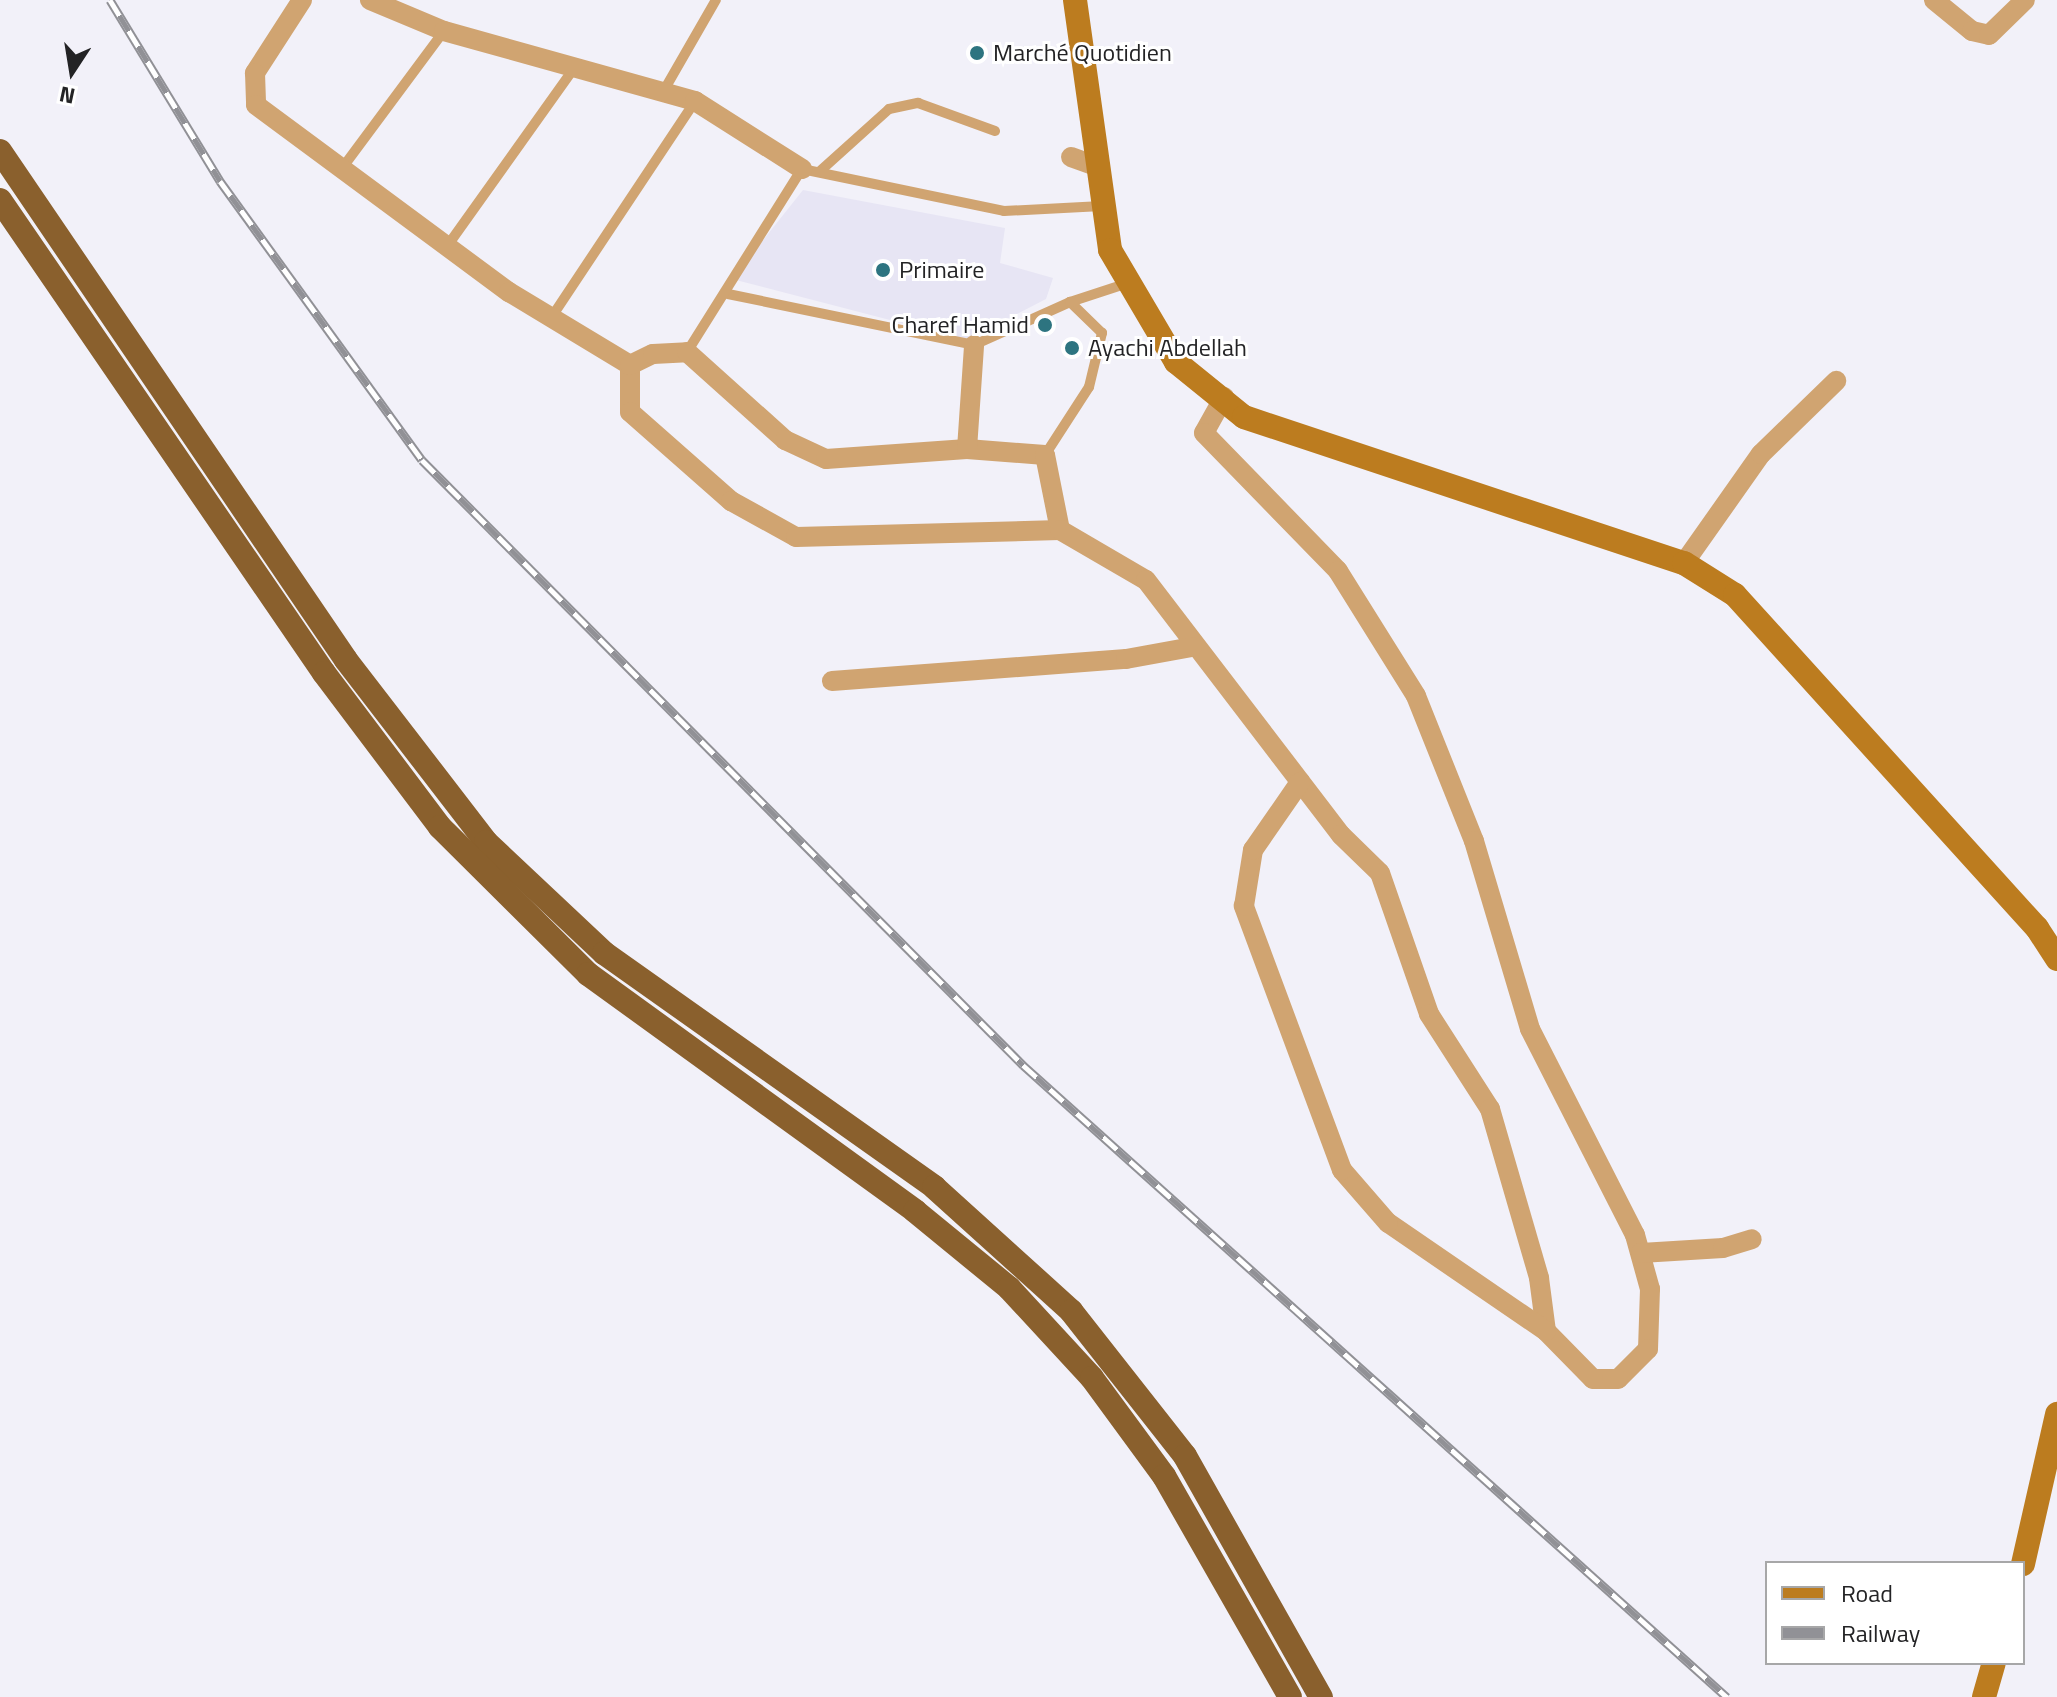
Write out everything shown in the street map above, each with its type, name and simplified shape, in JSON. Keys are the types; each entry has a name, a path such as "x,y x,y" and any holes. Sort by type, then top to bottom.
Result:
{"highway":[{"path":"0,151 346,660 477,831 604,953 934,1187 1071,1311 1185,1456 1321,1697"},
{"path":"0,200 324,673 440,827 588,974 915,1211 1020,1299 1092,1378 1164,1476 1290,1697"}],"main road":[{"path":"1075,0 1110,250 1176,362 1224,397 1244,417 1684,563 1735,595 2037,928 2057,959"},
{"path":"2024,1561 2057,1414"},
{"path":"1984,1697 1993,1665"}],"street":[{"path":"302,0 255,73 253,95 448,245 551,318 630,365"},
{"path":"370,0 394,5 444,31 573,70 695,101 810,170"},
{"path":"1934,0 1989,35 2025,0"},
{"path":"1071,157 1098,167"},
{"path":"967,449 974,345"},
{"path":"630,365 653,354 687,352 808,454 846,461 967,449 1045,455 1060,530"},
{"path":"630,365 627,400 640,423 731,501 796,537 1060,530 1146,580 1192,647 1300,782 1380,873 1429,1014 1490,1109 1539,1278 1546,1331"},
{"path":"1684,563 1761,454 1836,381"},
{"path":"1224,397 1204,433 1338,571 1416,696 1474,841 1530,1029 1641,1253 1650,1289 1648,1349 1618,1379 1593,1379 1546,1331 1388,1223 1342,1170 1244,906 1253,850 1300,782"},
{"path":"832,681 1126,659 1192,647"},
{"path":"1641,1253 1723,1248 1752,1239"}],"lane":[{"path":"663,92 716,0"},
{"path":"343,167 444,31"},
{"path":"448,245 573,70"},
{"path":"551,318 695,101"},
{"path":"687,352 810,170 889,109 918,103 995,131"},
{"path":"810,170 1004,211 1104,206"},
{"path":"728,294 974,345 1070,302 1128,283"},
{"path":"1045,455 1089,387 1102,333 1070,302"}],"shaded area":[{"name":"Primaire","path":"803,190 1005,228 1000,263 1053,278 1046,299 967,340 732,279"}],"railway":[{"path":"110,0 220,181 422,460 1023,1065 1727,1697"}],"place":[{"name":"Marché Quotidien","path":"977,53"},
{"name":"Primaire","path":"883,270"},
{"name":"Charef Hamid","path":"1045,325"},
{"name":"Ayachi Abdellah","path":"1072,348"}]}
